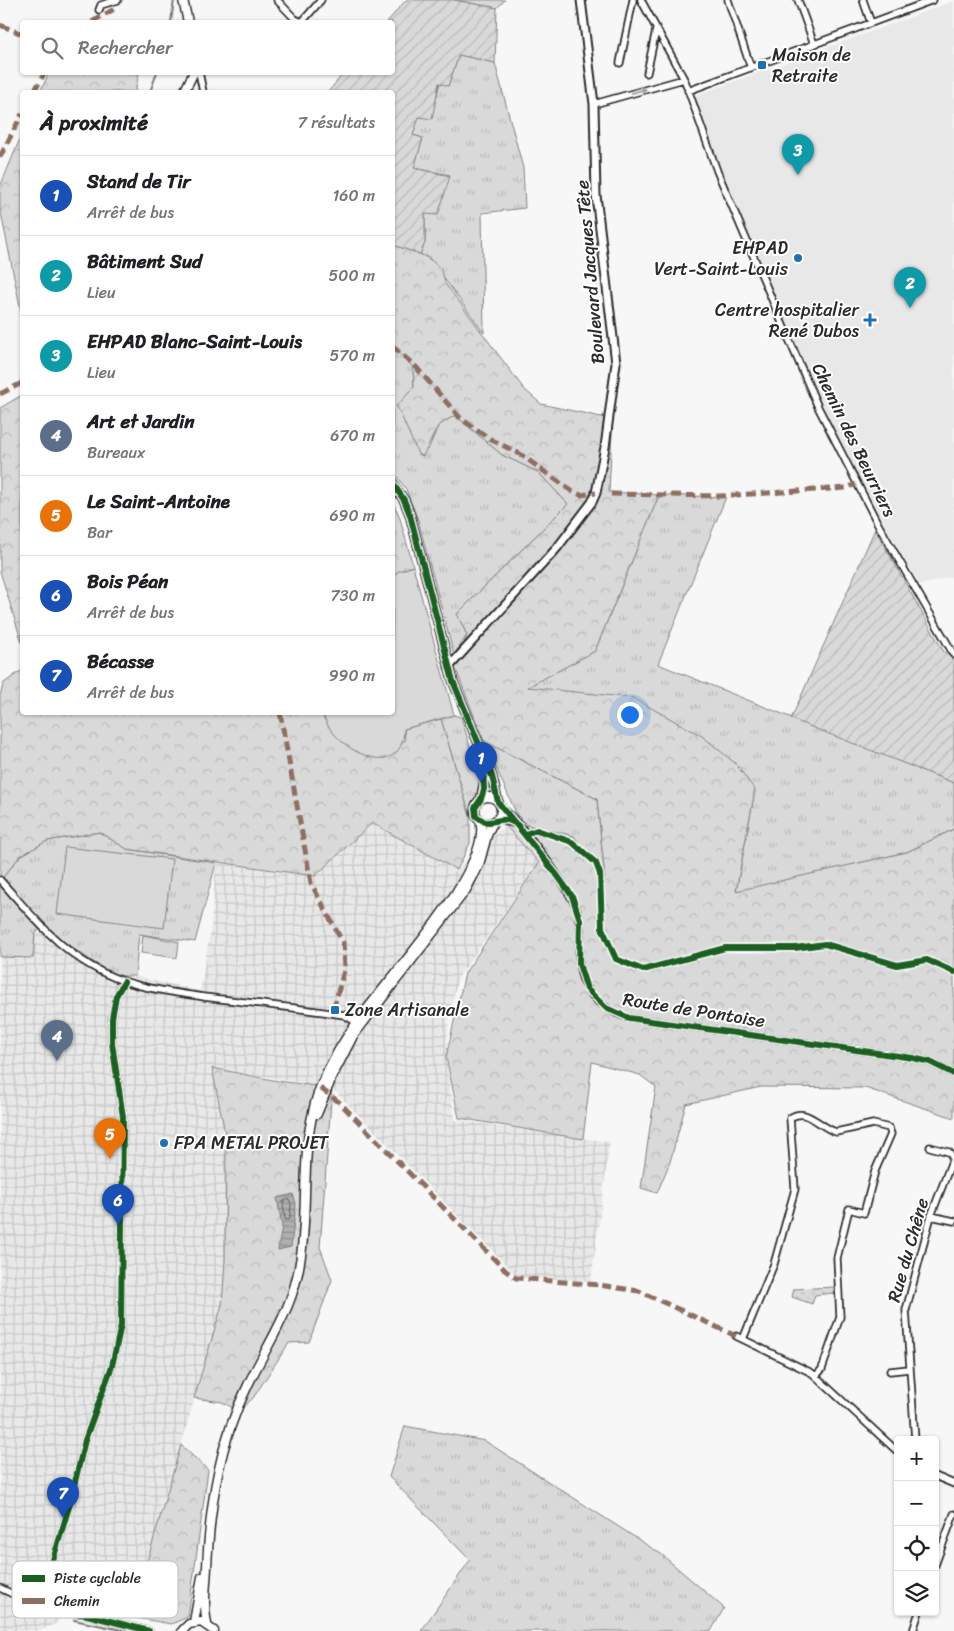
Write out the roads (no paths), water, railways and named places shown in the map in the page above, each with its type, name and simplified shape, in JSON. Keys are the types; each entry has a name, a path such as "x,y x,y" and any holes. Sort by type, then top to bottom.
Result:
{"main road":[{"path":"184,0 188,20"},
{"path":"185,90 189,75"},
{"path":"185,90 192,75"},
{"path":"359,1023 460,899 479,865 488,832 496,820 499,804 492,776 464,711 449,667 410,515 395,486"},
{"path":"182,1631 194,1622 218,1467 227,1433 248,1384 282,1318 297,1279 303,1240 309,1140 318,1102 359,1023 461,887 479,844 482,828 475,810 476,805 481,799 485,778 480,751"},
{"path":"481,799 488,797 499,804"},
{"path":"480,820 487,823 496,820"},
{"path":"208,1541 204,1611 207,1624 214,1631"},
{"path":"194,1622 207,1624"}],"street":[{"path":"98,10 101,5 118,0"},
{"path":"304,20 321,0"},
{"name":"Boulevard Jacques Tête","path":"449,667 557,548 596,493 605,447 616,363 596,195 594,104 581,0"},
{"path":"620,64 633,0"},
{"name":"Chemin des Beurriers","path":"640,0 684,79 717,171 818,407 879,526 954,655"},
{"path":"728,0 751,68"},
{"path":"798,0 814,44"},
{"path":"863,0 872,23"},
{"path":"688,91 872,23 922,2 933,0"},
{"path":"279,1 297,20"},
{"path":"647,73 656,30"},
{"path":"200,75 203,90"},
{"path":"594,104 684,79"},
{"name":"Route de Pontoise","path":"499,804 509,813 572,896 580,920 579,964 583,981 592,997 606,1008 629,1018 913,1058 930,1062 954,1074"},
{"path":"496,820 510,821 519,826"},
{"path":"0,880 42,927 62,946 90,966 124,982 170,993 344,1015 359,1023"},
{"path":"52,1561 69,1507 85,1440 112,1366 121,1325 123,1117 112,1043 112,1018 116,996 124,982"},
{"path":"743,1339 774,1264 795,1189 790,1118 807,1115 829,1130 840,1132 873,1124 887,1127 891,1132 871,1183 864,1213 849,1209 837,1258 840,1317 822,1369 816,1376"},
{"name":"Rue du Chêne","path":"915,1436 906,1310 931,1216 953,1158 950,1152 930,1147"},
{"path":"931,1216 954,1221"},
{"path":"736,1336 816,1376 894,1448"},
{"path":"890,1371 909,1369"},
{"path":"939,1478 954,1484"},
{"path":"939,1554 954,1514"},
{"path":"0,1588 12,1594"},
{"path":"913,1631 918,1616"},
{"path":"99,1618 149,1631"}],"water":[{"path":"293,1194 296,1204 291,1247 278,1250 282,1226 277,1198"}],"waterway":[{"path":"171,20 174,0"},
{"path":"151,90 156,75"},
{"path":"74,1620 126,1631"}],"place":[{"name":"Maison de Retraite","path":"762,65"},
{"name":"EHPAD Blanc-Saint-Louis","path":"798,175"},
{"name":"EHPAD Vert-Saint-Louis","path":"798,258"},
{"name":"Bâtiment Sud","path":"910,308"},
{"name":"Centre hospitalier René Dubos","path":"870,320"},
{"name":"Stand de Tir","path":"481,783"},
{"name":"Zone Artisanale","path":"335,1010"},
{"name":"Art et Jardin","path":"57,1061"},
{"name":"FPA METAL PROJET","path":"164,1143"},
{"name":"Le Saint-Antoine","path":"110,1159"},
{"name":"Bois Péan","path":"118,1225"},
{"name":"Bécasse","path":"63,1518"}]}
